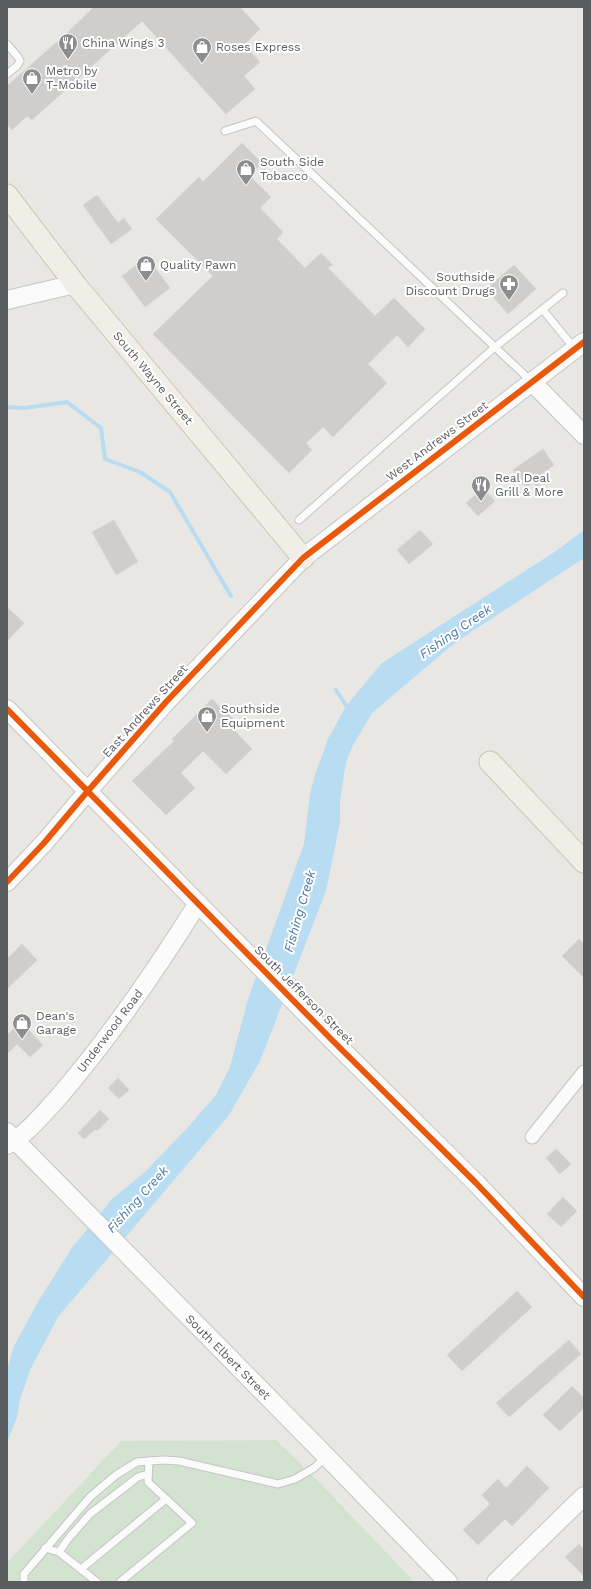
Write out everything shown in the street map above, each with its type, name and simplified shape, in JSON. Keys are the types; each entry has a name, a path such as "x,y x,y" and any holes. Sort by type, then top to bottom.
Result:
{"main road":[{"name":"South Wayne Street","path":"7,196 75,284 303,558"},
{"path":"490,762 584,862"}],"street":[{"path":"7,300 75,284"},
{"name":"West Andrews Street","path":"303,558 580,346"},
{"path":"532,382 584,435"},
{"name":"East Andrews Street","path":"7,882 44,843 166,702 303,558"},
{"name":"South Jefferson Street","path":"7,709 87,792 476,1184 584,1297"},
{"name":"Underwood Road","path":"10,1139 43,1114 76,1077 139,993 198,904"},
{"path":"532,1137 584,1072"},
{"name":"South Elbert Street","path":"10,1139 72,1198 448,1582"},
{"path":"496,1582 584,1496"}],"lane":[{"path":"7,44 18,56 20,61 7,74"},
{"path":"225,131 256,120 532,382"},
{"path":"299,520 495,347 563,293"},
{"path":"543,310 580,346"},
{"path":"24,1582 24,1574 90,1497 116,1475 137,1462 163,1460 179,1461 278,1484 295,1479 314,1468 327,1457"},
{"path":"120,1582 192,1523 148,1482 149,1461"},
{"path":"59,1552 68,1539 90,1514 138,1477 148,1474"},
{"path":"81,1569 166,1499"},
{"path":"45,1548 59,1552 97,1582"}],"green space":[{"path":"276,1440 318,1481 411,1578 411,1582 7,1582 7,1563 121,1441"}],"water":[{"name":"Fishing Creek","path":"584,530 584,558 456,642 372,713 353,745 346,762 340,800 340,822 326,891 260,1061 229,1115 58,1317 31,1368 20,1399 17,1417 7,1442 7,1369 14,1346 38,1302 71,1249 112,1199 145,1172 190,1125 216,1095 230,1067 248,999 304,844 310,794 315,775 328,739 346,706 382,663 556,551"}],"building":[{"path":"94,7 240,7 260,29 244,45 260,62 244,76 255,89 226,114 142,21 32,120 27,116 12,130 7,124 7,86"},
{"path":"242,143 262,163 249,175 271,197 260,208 283,232 277,239 305,268 321,253 333,265 328,268 375,316 394,298 425,329 408,347 397,335 368,364 387,383 333,437 323,427 306,443 312,450 289,473 153,334 213,276 156,219 199,177 203,182"},
{"path":"97,195 118,223 124,218 132,229 111,244 83,205"},
{"name":"Quality Pawn","path":"147,257 170,288 145,307 122,276"},
{"name":"Southside Discount Drugs","path":"514,265 536,289 508,314 486,289"},
{"path":"543,449 554,465 540,475 545,481 536,487 533,482 526,487 513,470"},
{"name":"Real Deal Grill & More","path":"483,488 495,501 478,516 466,503"},
{"path":"114,520 138,562 116,575 92,532"},
{"path":"420,530 433,544 409,564 397,550"},
{"path":"7,607 24,623 7,641"},
{"path":"212,699 236,722 231,727 252,749 226,774 203,751 181,773 195,788 166,815 132,781 174,741 172,739"},
{"path":"579,939 584,944 584,978 562,956"},
{"path":"22,944 37,960 7,989 7,959"},
{"name":"Dean's Garage","path":"21,1022 43,1045 30,1057 17,1044 7,1054 7,1035"},
{"path":"118,1078 129,1090 119,1099 108,1088"},
{"path":"100,1110 109,1119 97,1131 96,1129 84,1139 78,1133"},
{"path":"556,1149 571,1164 560,1174 546,1158"},
{"path":"563,1197 577,1211 561,1227 547,1214"},
{"path":"517,1291 532,1307 462,1371 447,1355"},
{"path":"569,1340 581,1354 509,1417 496,1403"},
{"path":"572,1386 584,1398 584,1408 560,1431 543,1415"},
{"path":"527,1466 549,1488 512,1526 505,1519 478,1545 463,1530 490,1504 482,1495 498,1479 506,1488"},
{"path":"579,1544 584,1549 584,1576 565,1557"}],"waterway":[{"path":"7,407 25,408 67,402 101,428 105,459 140,472 170,492 231,596"},
{"path":"336,690 349,710"}],"cycle path":[{"path":"7,882 44,843 166,702 303,558 584,342"},
{"path":"7,709 332,1040 476,1183 584,1297"}],"place":[{"name":"China Wings 3","path":"68,60"},
{"name":"Roses Express","path":"202,64"},
{"name":"Metro by T-Mobile","path":"32,95"},
{"name":"South Side Tobacco","path":"246,186"},
{"name":"Quality Pawn","path":"146,282"},
{"name":"Southside Discount Drugs","path":"509,301"},
{"name":"Real Deal Grill & More","path":"481,502"},
{"name":"Southside Equipment","path":"207,733"},
{"name":"Dean's Garage","path":"22,1040"}]}
